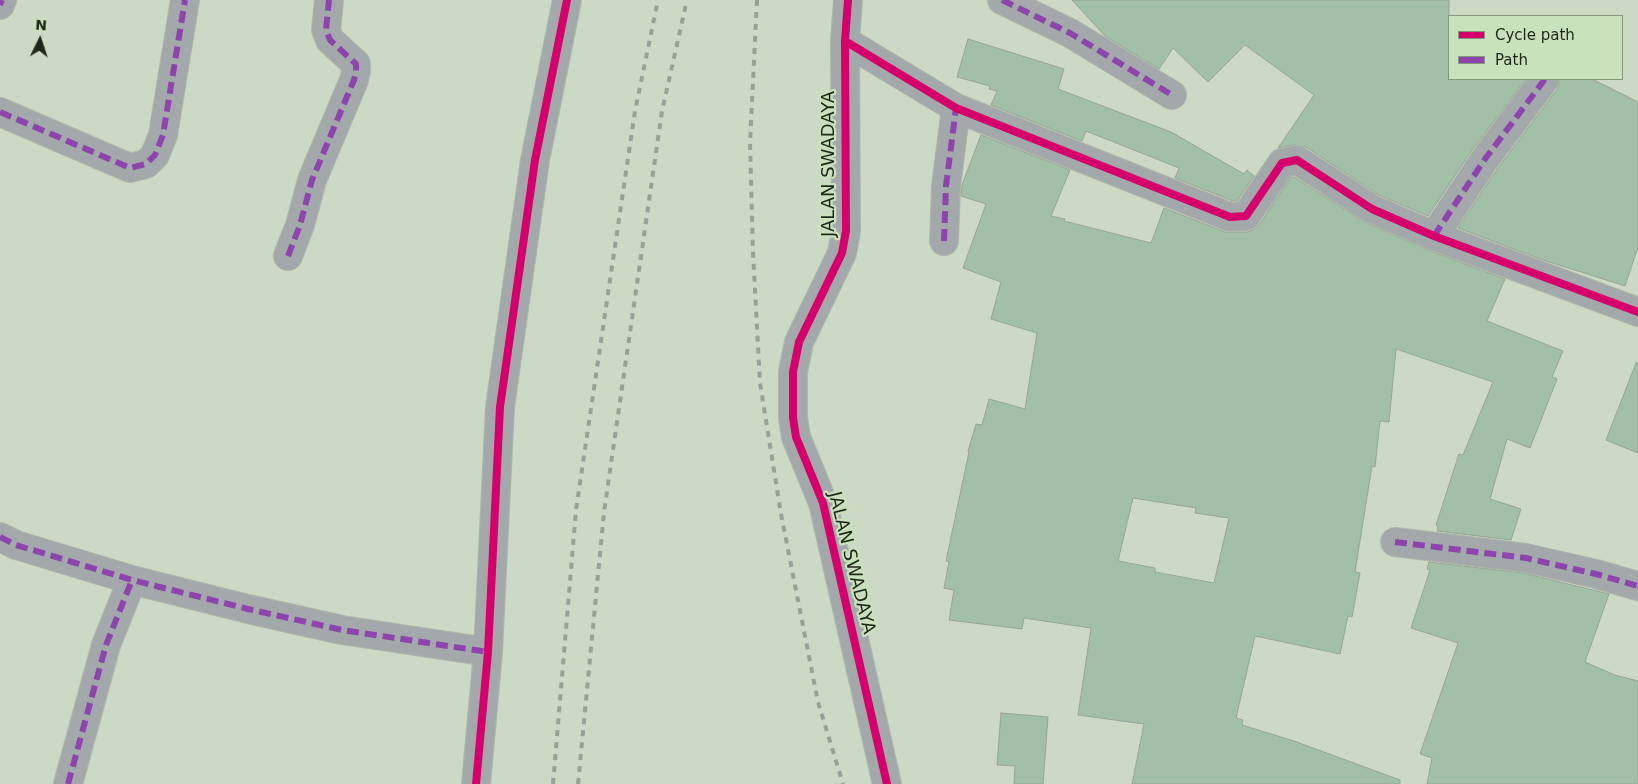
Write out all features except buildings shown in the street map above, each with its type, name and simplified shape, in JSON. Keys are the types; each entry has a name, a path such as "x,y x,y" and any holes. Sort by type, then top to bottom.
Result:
{"street":[{"path":"0,5 2,0"},
{"path":"0,112 130,168 146,164 155,155 163,135 185,0"},
{"path":"288,256 300,225 312,180 354,80 356,71 356,64 330,40 326,30 329,0"},
{"path":"476,784 488,652 500,407 535,160 567,0"},
{"name":"JALAN SWADAYA","path":"848,0 845,42 846,232 842,253 798,342 793,372 793,418 796,437 823,503 887,784"},
{"path":"1002,0 1070,33 1172,95"},
{"path":"845,42 956,108 1230,216 1246,216 1282,163 1297,160 1372,209 1434,236 1638,312"},
{"path":"1434,236 1485,159 1544,80"},
{"path":"944,241 946,186 956,108"},
{"path":"0,537 16,545 132,580 342,630 488,652"},
{"path":"1395,542 1526,558 1638,586"},
{"path":"68,784 106,645 132,580"}],"railway":[{"path":"553,784 576,510 635,111 658,0"},
{"path":"578,784 604,512 662,111 687,0"},
{"path":"757,0 750,143 753,253 760,383 781,514 818,702 843,784"}],"marked path":[{"path":"0,5 2,0"},
{"path":"0,112 130,168 146,164 155,155 163,135 185,0"},
{"path":"288,256 300,225 312,180 354,80 356,71 356,64 330,40 326,30 329,0"},
{"path":"1002,0 1070,33 1172,95"},
{"path":"1434,236 1485,159 1544,80"},
{"path":"944,241 946,186 956,108"},
{"path":"0,537 16,545 132,580 248,609 342,630 488,652"},
{"path":"1395,542 1526,558 1638,586"},
{"path":"68,784 106,645 132,580"}],"cycle path":[{"path":"476,784 488,652 500,407 535,160 567,0"},
{"path":"848,0 845,41 846,231 842,253 799,342 793,372 793,418 796,437 823,503 887,784"},
{"path":"845,41 956,108 1230,217 1246,216 1282,163 1297,160 1372,209 1434,236 1638,312"}]}
